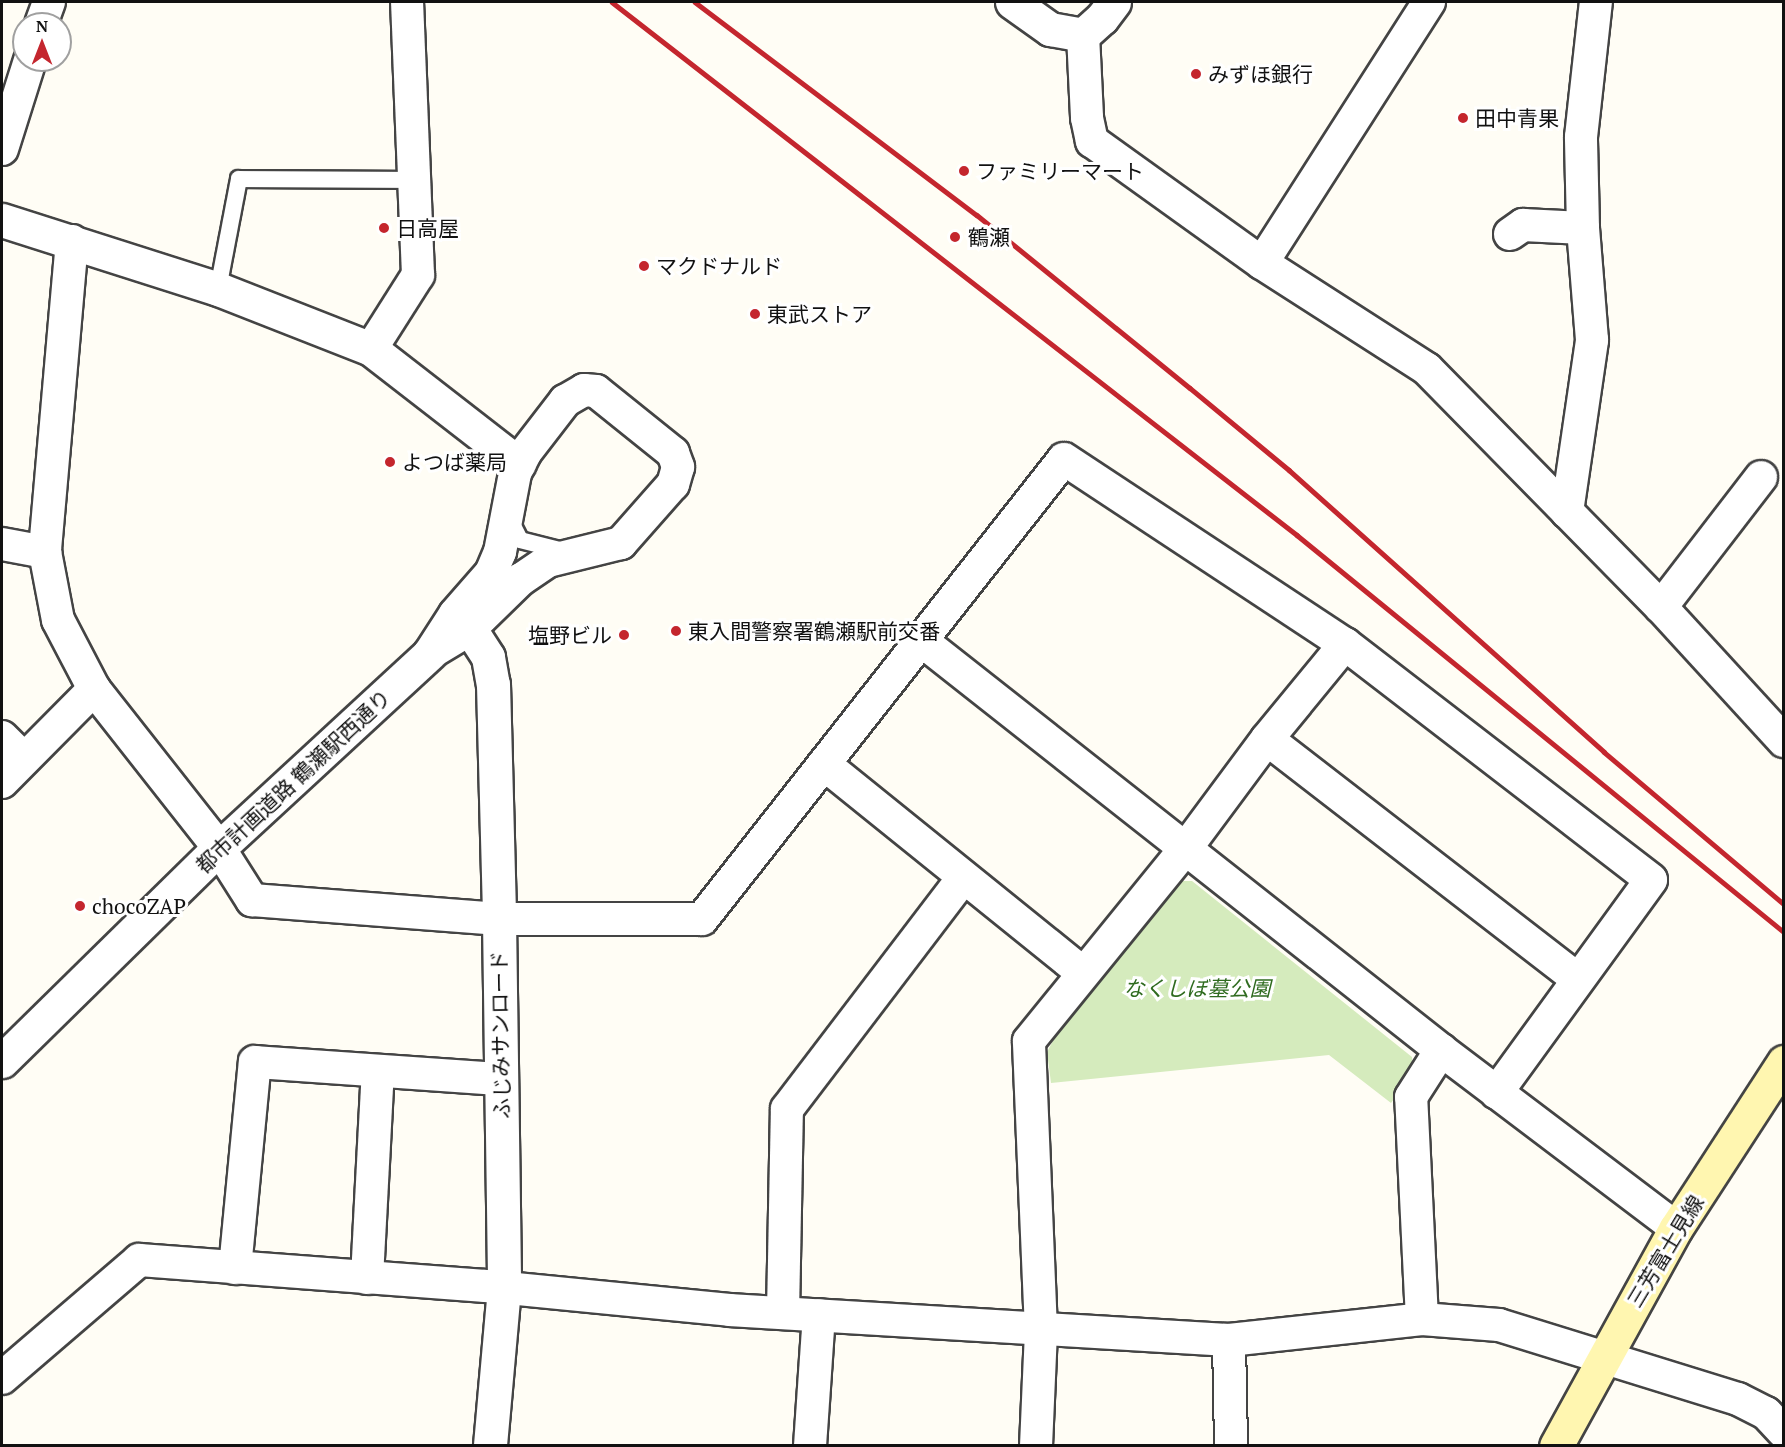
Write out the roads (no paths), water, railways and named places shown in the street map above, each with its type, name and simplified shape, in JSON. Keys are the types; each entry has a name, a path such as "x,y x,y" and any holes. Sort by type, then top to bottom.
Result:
{"main road":[{"name":"三芳富士見線","path":"1556,1446 1604,1355 1676,1228 1784,1062"}],"street":[{"path":"371,349 418,275 407,2"},
{"path":"1012,2 1050,29 1083,35"},
{"path":"1083,35 1102,18 1114,2"},
{"path":"1262,263 1429,2"},
{"path":"1567,512 1592,340 1583,228 1581,137 1596,2"},
{"path":"1083,35 1087,118 1092,141 1262,263 1427,369 1661,607 1784,741"},
{"path":"2,149 26,72"},
{"path":"2,220 218,289 371,349 519,464"},
{"path":"1510,234 1523,225 1583,228"},
{"path":"72,241 45,552 58,620 94,689 219,848 252,900 499,919 702,919 1064,459 1346,644 1651,880 1496,1093"},
{"path":"584,390 596,391 673,453 678,467 673,484 630,534 604,549 570,553 521,579 470,629 430,653 455,614 492,573 508,516 519,464 555,411 573,393 584,390"},
{"path":"1661,607 1761,477"},
{"path":"2,544 45,552"},
{"name":"ふじみサンロード","path":"470,629 488,657 493,684 499,919 504,1288 490,1446"},
{"path":"922,641 1496,1093 1676,1228"},
{"path":"1036,1446 1041,1330 1029,1041 1082,972 1185,848 1267,739 1346,644"},
{"name":"都市計画道路 鶴瀬駅西通り","path":"2,1061 219,848 430,653"},
{"path":"2,782 94,689"},
{"path":"2,737 24,759"},
{"path":"1267,739 1578,979"},
{"path":"824,764 1082,972"},
{"path":"783,1313 787,1109 963,878"},
{"path":"1422,1319 1411,1097 1441,1050"},
{"path":"235,1268 255,1062 500,1079"},
{"path":"367,1278 378,1071"},
{"path":"2,1378 139,1260 504,1288 783,1313 1229,1340 1422,1319 1499,1325 1604,1355 1738,1399 1766,1413 1784,1432"},
{"path":"810,1446 819,1315"},
{"path":"1229,1340 1231,1446"},
{"path":"1771,1446 1784,1438"}],"lane":[{"path":"218,289 238,179 415,180"},
{"path":"508,516 520,540 570,553"}],"railway":[{"path":"612,2 1297,535 1784,932"},
{"path":"695,2 977,215 1190,388 1289,470 1604,752 1784,904"}],"place":[{"name":"みずほ銀行","path":"1196,74"},
{"name":"田中青果","path":"1463,118"},
{"name":"ファミリーマート","path":"964,171"},
{"name":"日高屋","path":"384,228"},
{"name":"鶴瀬","path":"955,237"},
{"name":"マクドナルド","path":"644,266"},
{"name":"東武ストア","path":"755,314"},
{"name":"よつば薬局","path":"390,462"},
{"name":"東入間警察署鶴瀬駅前交番","path":"676,631"},
{"name":"塩野ビル","path":"624,635"},
{"name":"chocoZAP","path":"80,906"}],"park label":[{"name":"なくしぼ墓公園","path":"1197,988"}]}
